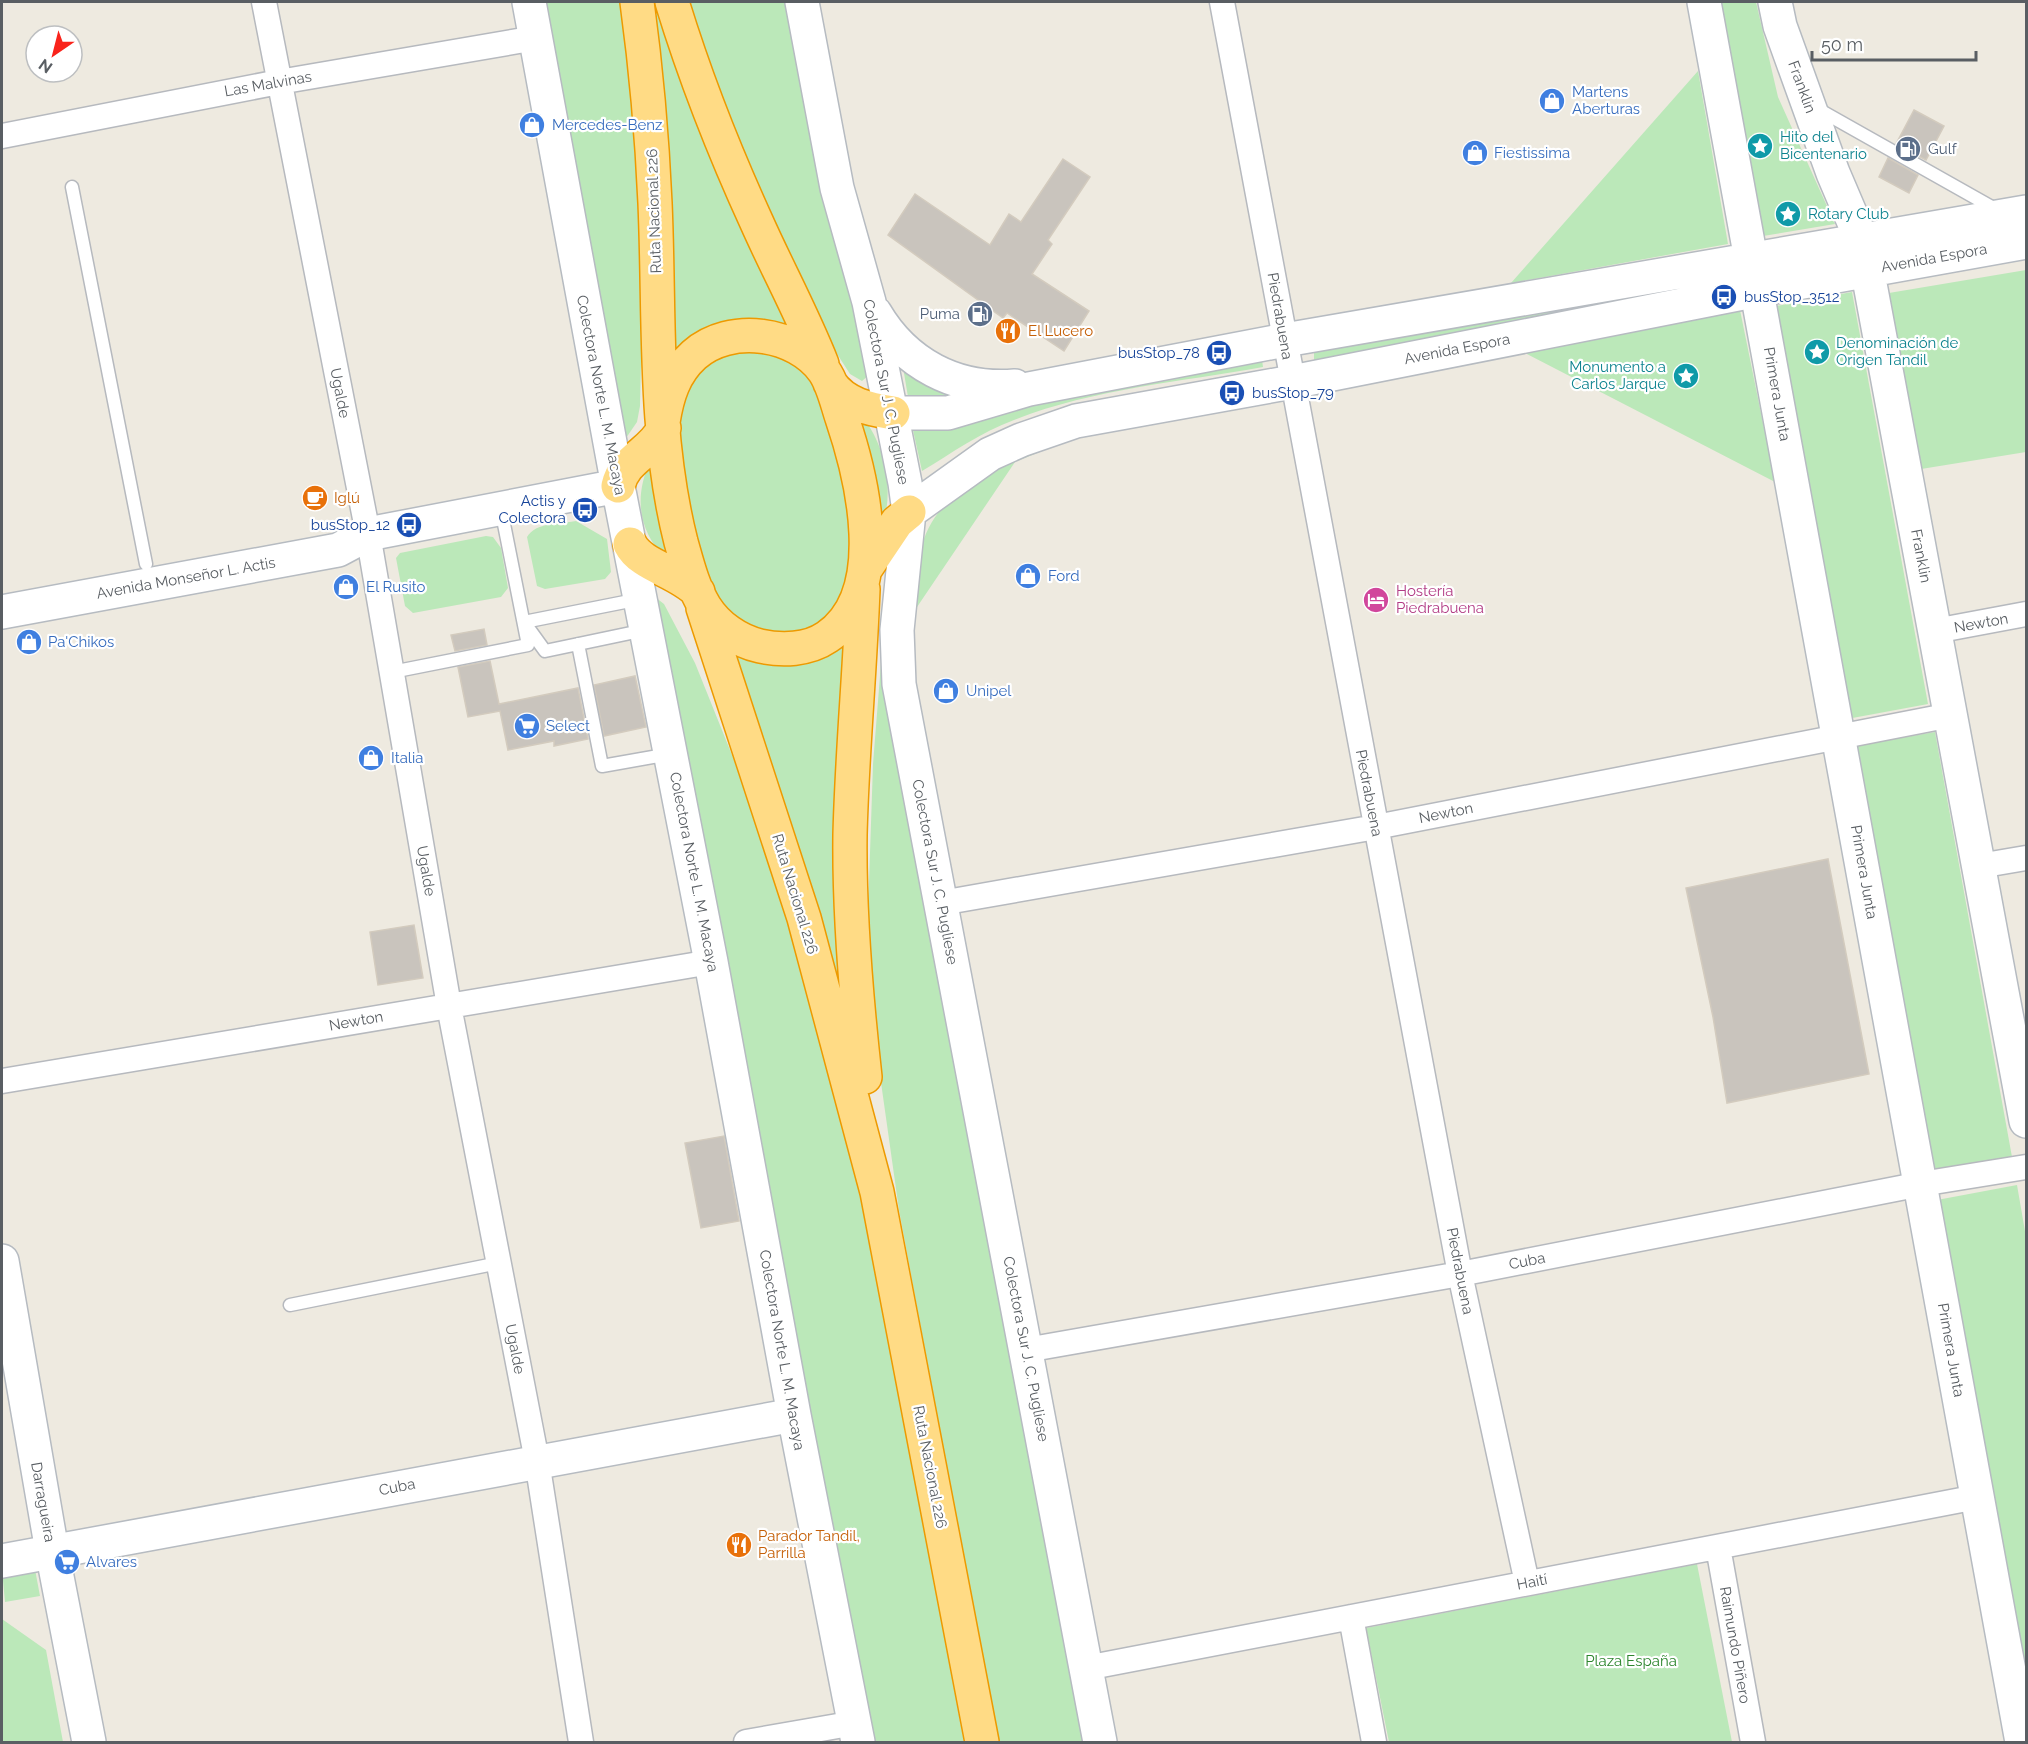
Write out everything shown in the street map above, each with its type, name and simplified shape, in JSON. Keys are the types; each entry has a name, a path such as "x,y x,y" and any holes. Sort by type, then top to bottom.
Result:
{"highway":[{"name":"Ruta Nacional 226","path":"637,2 648,91 653,159 663,425 672,502 686,558 726,685 804,918 877,1192 982,1743"},
{"name":"Ruta Nacional 226","path":"672,2 688,55 710,112 827,377 858,476 865,526 852,782 850,885 856,999 877,1192"},
{"name":"Ruta Nacional 226","path":"663,425 670,389 678,374 696,353 720,340 750,335 783,340 808,355 827,377"},
{"path":"827,377 836,392 849,401 893,413"},
{"path":"618,486 620,473 653,445 663,425"},
{"path":"864,574 897,522 909,512"},
{"path":"630,544 640,557 678,575 699,596"},
{"name":"Ruta Nacional 226","path":"699,596 716,622 741,639 767,648 792,649 816,642 836,629 853,607 864,574"}],"main road":[{"name":"Colectora Norte L. M. Macaya","path":"529,2 618,486 711,962 794,1414 856,1733"},
{"name":"Colectora Sur J. C. Pugliese","path":"802,2 837,188 869,302 893,413 909,512 897,630 899,684 1100,1743"},
{"name":"Primera Junta","path":"1704,2 2022,1743"},
{"name":"Franklin","path":"1775,2 1780,26 1865,256 2026,1121"},
{"name":"Avenida Espora","path":"1865,256 2016,213"},
{"name":"Avenida Espora","path":"893,413 948,413 1061,383 1285,340 1755,274 1865,256 2026,242"},
{"name":"Avenida Espora","path":"909,512 990,454 1047,430 1076,421 1292,382 1755,274"},
{"path":"869,302 889,336 902,349 916,361 950,379 982,387 1061,383"},
{"name":"Avenida Monseñor L. Actis","path":"2,612 338,550 368,534 501,506 618,486"},
{"name":"Avenida Monseñor L. Actis","path":"2,591 329,530 368,534"},
{"name":"Darragueira","path":"2,1261 51,1551 89,1743"},
{"name":"Cuba","path":"2,1561 794,1414"}],"street":[{"name":"Ugalde","path":"264,2 368,534 449,1006 537,1461 581,1743"},
{"name":"Piedrabuena","path":"1222,2 1460,1274 1527,1583"},
{"name":"Las Malvinas","path":"2,136 279,82 536,38"},
{"name":"Newton","path":"1935,631 2026,614"},
{"name":"Newton","path":"941,903 1376,827 1951,715"},
{"path":"1979,866 2026,858"},
{"name":"Newton","path":"2,1082 711,962"},
{"name":"Cuba","path":"1026,1350 1460,1274 1920,1184 2026,1167"},
{"name":"Haití","path":"1086,1668 1977,1497"},
{"name":"Raimundo Piñero","path":"1718,1547 1753,1743"},
{"path":"1351,1617 1374,1743"},
{"path":"746,1743 856,1733"}],"lane":[{"path":"1808,104 2016,213"},
{"path":"72,187 146,564"},
{"path":"392,672 528,645 501,506"},
{"path":"524,622 644,614"},
{"path":"524,622 544,651 578,644 644,614"},
{"path":"578,644 602,766 671,754"},
{"path":"290,1305 499,1263"}],"green space":[{"path":"541,2 626,2 644,240 640,406 637,422 626,438 621,432"},
{"path":"649,2 661,2 793,327 755,319 724,322 696,335 667,359"},
{"path":"686,2 797,2 869,375 862,381 850,374 819,326 744,159"},
{"path":"1714,2 1756,2 1778,97 1835,224 1757,237"},
{"path":"1698,71 1728,244 1511,283"},
{"path":"2026,270 2026,452 1915,470 1883,294"},
{"path":"1716,275 1719,282 1314,361 1314,352"},
{"path":"1852,292 1928,704 1847,719 1771,307"},
{"path":"1740,310 1775,482 1523,352"},
{"path":"771,349 809,374 823,400 847,484 852,548 843,599 817,626 780,636 740,625 713,592 688,523 678,412 694,374 719,355"},
{"path":"1262,360 1263,367 1105,394 1044,409 990,430 922,471 911,421 975,416"},
{"path":"903,367 951,390 951,398 908,397"},
{"path":"858,411 876,438 886,469 887,501 881,533"},
{"path":"1084,434 1015,462 915,610 921,550 930,526 944,506 964,488 1011,461"},
{"path":"650,462 666,558 649,537 642,513 642,488"},
{"path":"576,521 607,539 611,572 605,579 545,589 537,586 527,537 542,526"},
{"path":"486,536 493,537 501,548 508,588 501,597 413,613 405,606 396,558 400,553"},
{"path":"655,597 664,604 695,663 734,760 797,952 861,1191 964,1742 871,1742"},
{"path":"854,632 851,1024 724,649"},
{"path":"883,638 1091,1742 998,1742 899,1210 876,1047 868,912 873,764"},
{"path":"1935,732 2012,1157 1929,1171 1853,746"},
{"path":"2017,1185 2026,1237 2026,1689 1937,1200"},
{"path":"34,1564 40,1596 5,1602 2,1570"},
{"name":"Plaza España","path":"1697,1564 1732,1742 1389,1742 1366,1628"},
{"path":"2,1619 46,1650 63,1742 2,1742"}],"building":[{"path":"1914,110 1944,126 1926,160 1896,144"},
{"path":"1888,158 1918,175 1909,193 1879,177"},
{"path":"1063,159 1090,177 1048,240 1052,244 1032,274 1089,311 1064,351 1007,313 1003,318 888,235 915,194 990,245 1009,214 1021,222"},
{"path":"484,629 487,645 455,651 451,635"},
{"path":"490,661 499,704 578,688 588,739 554,746 554,741 508,750 500,711 468,717 458,667"},
{"path":"635,676 646,727 604,736 594,685"},
{"path":"1828,859 1869,1074 1727,1103 1713,1017 1686,888"},
{"path":"414,925 423,978 378,985 370,932"},
{"path":"724,1136 739,1221 701,1228 685,1143"}],"place":[{"name":"Martens Aberturas","path":"1552,101"},
{"name":"Mercedes-Benz","path":"532,125"},
{"name":"Hito del Bicentenario","path":"1760,146"},
{"name":"Gulf","path":"1908,149"},
{"name":"Fiestissima","path":"1475,153"},
{"name":"Rotary Club","path":"1788,214"},
{"name":"busStop_3512","path":"1724,297"},
{"name":"Puma","path":"980,314"},
{"name":"El Lucero","path":"1008,331"},
{"name":"Denominación de Origen Tandil","path":"1817,352"},
{"name":"busStop_78","path":"1219,353"},
{"name":"Monumento a Carlos Jarque","path":"1686,376"},
{"name":"busStop_79","path":"1232,393"},
{"name":"Iglú","path":"315,498"},
{"name":"Actis y Colectora","path":"585,510"},
{"name":"busStop_12","path":"409,525"},
{"name":"Ford","path":"1028,576"},
{"name":"El Rusito","path":"346,587"},
{"name":"Hostería Piedrabuena","path":"1376,600"},
{"name":"Pa'Chikos","path":"29,642"},
{"name":"Unipel","path":"946,691"},
{"name":"Select","path":"527,726"},
{"name":"Italia","path":"371,758"},
{"name":"Parador Tandil, Parrilla","path":"739,1545"},
{"name":"Alvares","path":"67,1562"}]}
